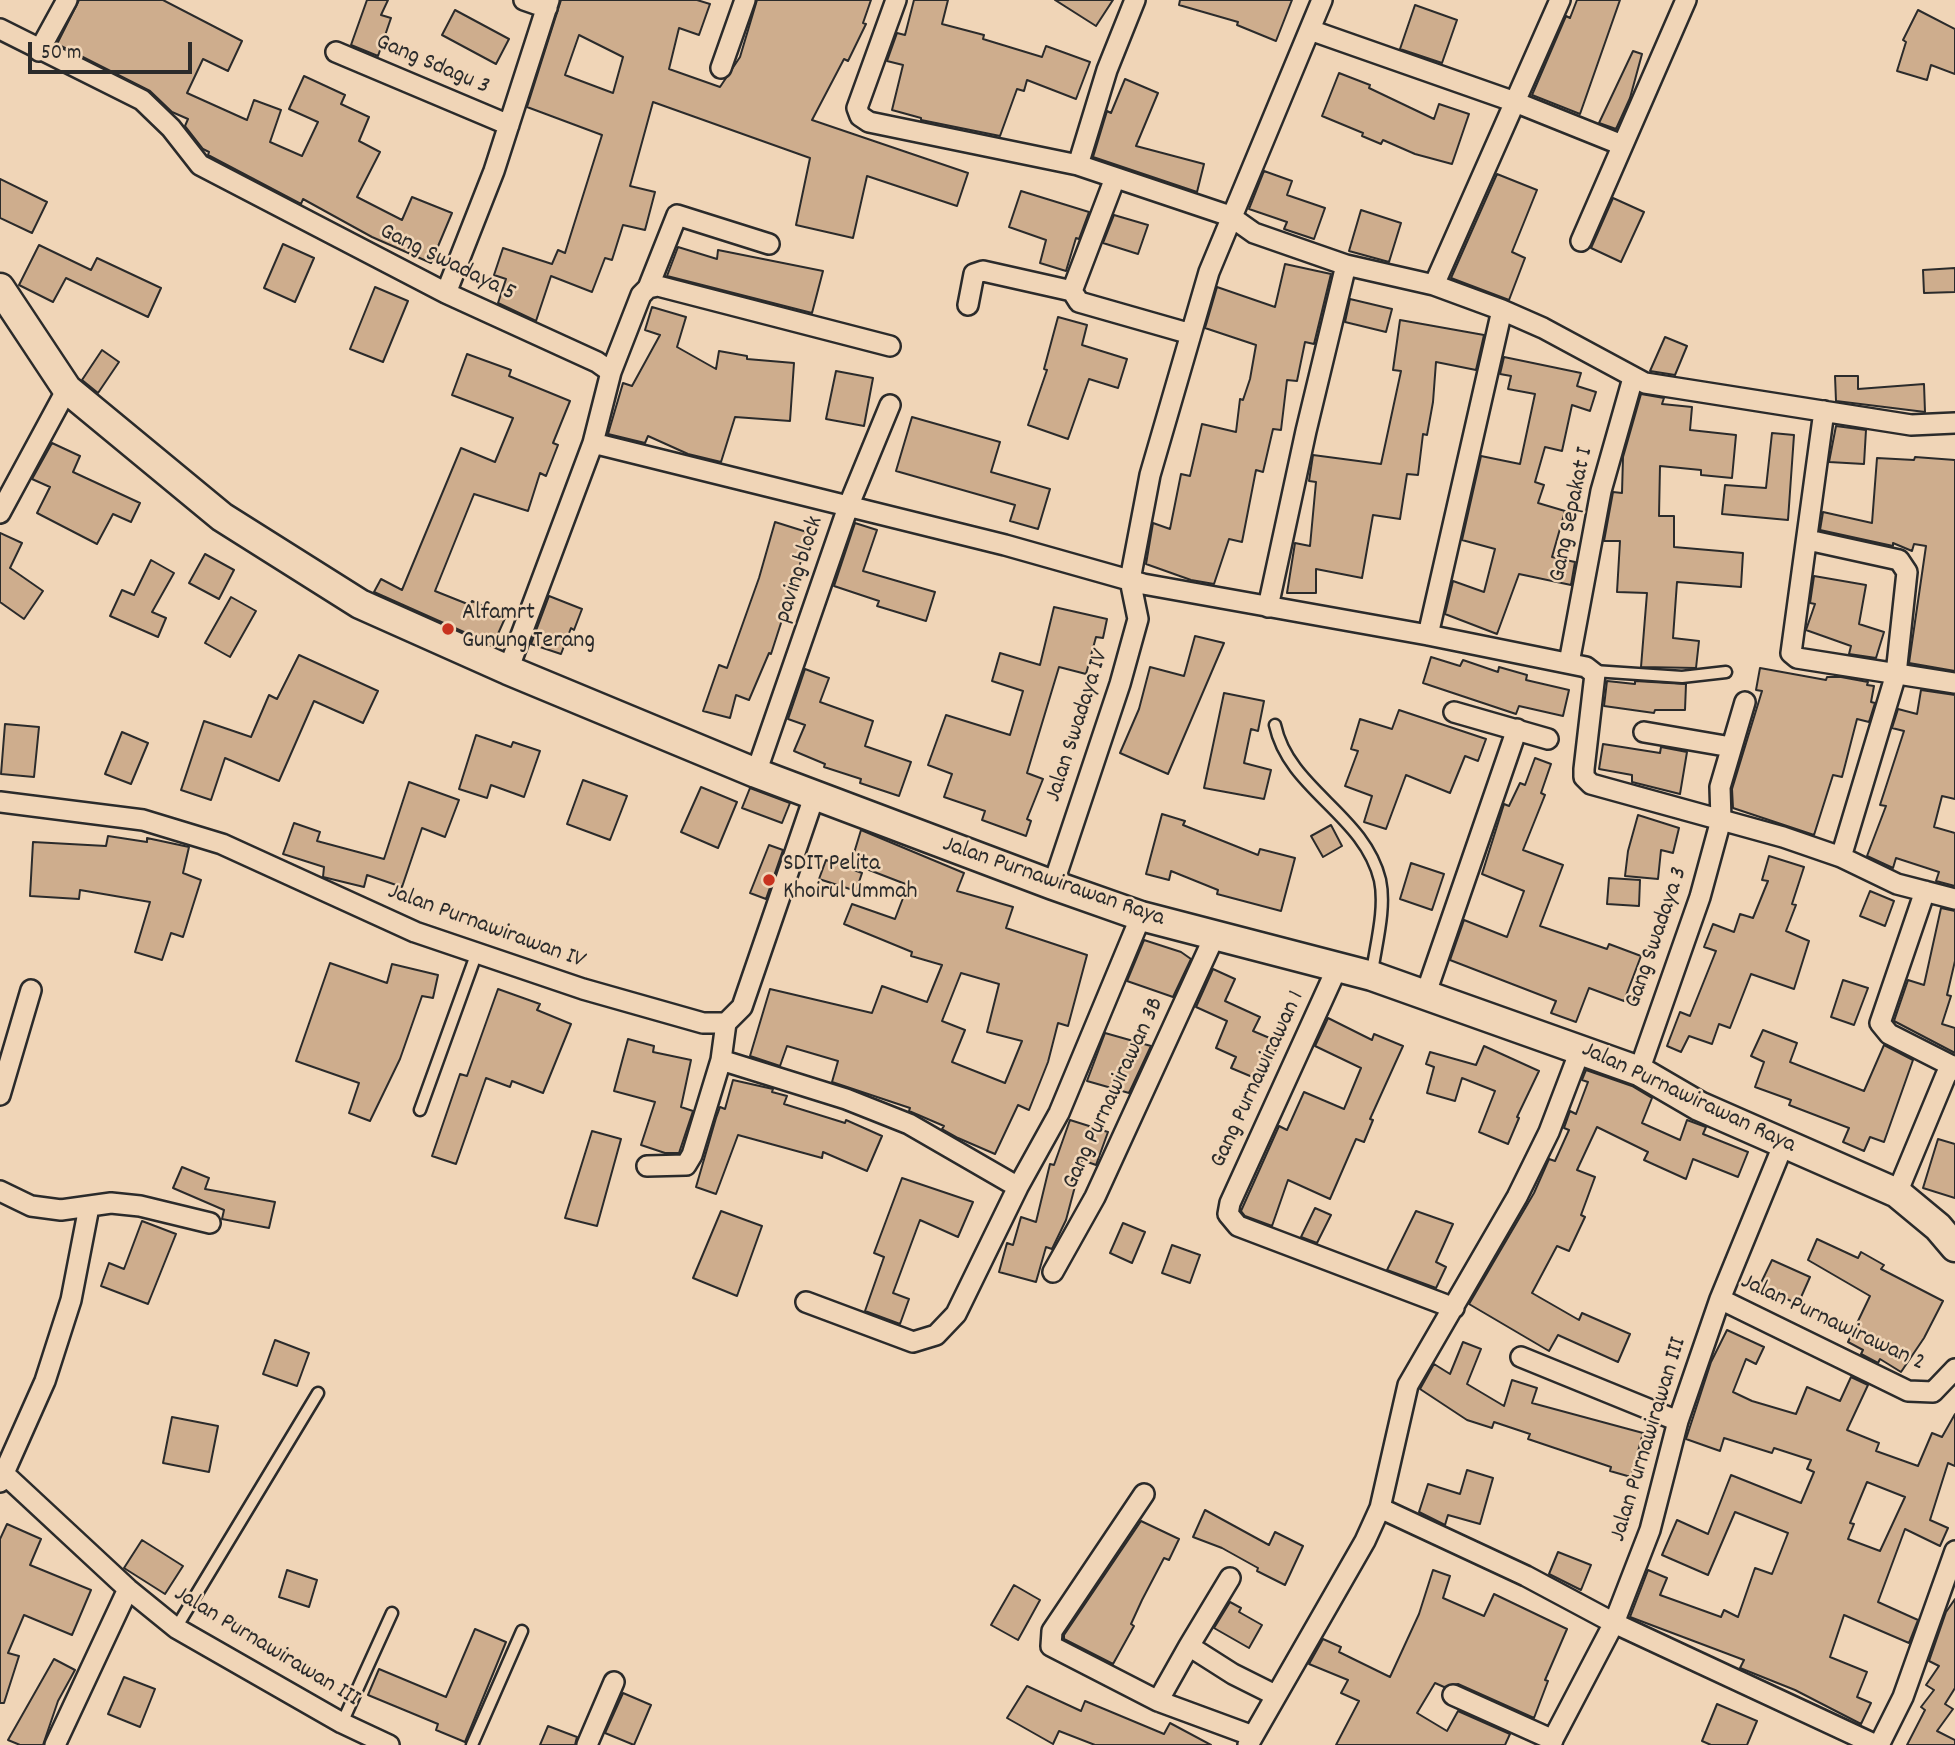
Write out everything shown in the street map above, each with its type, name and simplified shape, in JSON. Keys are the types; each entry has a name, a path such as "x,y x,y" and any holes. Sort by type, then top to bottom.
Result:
{"street":[{"path":"39,51 67,0"},
{"path":"446,293 494,171 548,4 524,0"},
{"path":"721,68 745,0"},
{"path":"897,0 859,101 859,116 884,127 1078,165 1230,216 1254,233 1346,265 1434,285 1502,310 1543,328 1645,383 1911,425 1955,423"},
{"path":"1078,165 1107,70 1135,0"},
{"path":"1130,580 1150,475 1191,334 1230,216 1322,0"},
{"path":"1434,285 1560,0"},
{"path":"1581,241 1686,0"},
{"name":"Gang Swadaya 5","path":"0,29 39,51 142,100 171,128 200,165 446,293 597,362 611,372"},
{"path":"1310,30 1515,102 1622,145"},
{"name":"Gang Sdagu 3","path":"336,52 509,125"},
{"path":"1072,291 1115,178"},
{"path":"508,670 593,443 611,372 641,295 648,288 677,215 769,244"},
{"path":"1268,607 1346,265"},
{"path":"968,306 974,274 983,271 1072,291 1079,302 1191,334"},
{"path":"648,288 658,286 890,346"},
{"name":"Jalan Purnawirawan Raya","path":"0,288 67,389 222,517 360,604 508,670 814,797 1053,885 1141,916 1372,976 1426,993 1639,1071 1699,1106 1897,1193 1938,1227 1955,1247"},
{"path":"1428,635 1502,310"},
{"name":"Gang Sepakat I","path":"1569,663 1601,491 1633,378"},
{"path":"0,513 67,389"},
{"name":"paving block","path":"756,773 848,507 890,405"},
{"path":"1824,411 1791,653 1797,658 1955,684"},
{"path":"593,443 1005,545 1130,580 1569,663 1595,674 1584,777 1591,784 1841,857 1896,884 1955,899"},
{"path":"1808,540 1899,560 1907,572 1896,674 1841,857"},
{"name":"Jalan Swadaya IV","path":"1053,885 1120,684 1138,619 1130,580"},
{"name":"Gang Swadaya 3","path":"1639,1071 1700,897 1721,820 1720,787 1745,702"},
{"path":"1454,712 1548,739"},
{"path":"1426,993 1517,729"},
{"path":"1644,732 1731,747"},
{"path":"647,1166 686,1165 722,1060 726,1023 742,1007 814,797"},
{"name":"Jalan Purnawirawan IV","path":"0,802 143,820 222,844 415,932 477,955 703,1023 726,1023"},
{"path":"1897,1193 1954,1066 1889,1034 1880,1023 1925,891"},
{"path":"806,1301 913,1342 936,1335 956,1314 1018,1187 1059,1113 1141,916"},
{"name":"Gang Purnawirawan 3B","path":"1053,1272 1095,1198 1215,935"},
{"name":"Gang Purnawirawan 1","path":"1337,968 1230,1203 1228,1213 1238,1226 1454,1308"},
{"path":"0,1095 31,990"},
{"path":"1144,1494 1049,1639 1051,1646 1058,1652 1158,1701 1250,1741 1365,1541 1380,1508 1408,1385 1517,1197 1549,1132 1581,1048"},
{"path":"722,1060 846,1099 909,1124 1018,1187"},
{"name":"Jalan Purnawirawan III","path":"1551,1743 1614,1623 1650,1530 1678,1421 1720,1298 1784,1143"},
{"path":"0,1191 31,1206 61,1210 111,1203 140,1206 210,1223"},
{"path":"1,1475 17,1448 45,1381 64,1323 86,1239 89,1207"},
{"name":"Jalan Purnawirawan 2","path":"1720,1298 1908,1391 1933,1392 1955,1369"},
{"path":"1521,1357 1678,1421"},
{"name":"Jalan Purnawirawan III","path":"1,1475 128,1589 176,1628 342,1723 389,1745"},
{"path":"1380,1508 1526,1576 1614,1623 1877,1745 1903,1697 1955,1551"},
{"path":"1158,1701 1230,1578"},
{"path":"55,1745 128,1589"},
{"path":"1189,1646 1233,1674 1275,1695"},
{"path":"587,1745 614,1682"},
{"path":"1453,1695 1551,1743"}],"lane":[{"path":"1592,671 1682,677 1726,672"},
{"path":"1275,725 1287,758 1356,832 1380,881 1372,976"},
{"path":"420,1110 477,955"},
{"path":"176,1628 317,1393"},
{"path":"342,1723 392,1613"},
{"path":"472,1745 522,1632"}],"building":[{"path":"79,0 163,0 242,41 228,71 203,59 187,93 247,120 254,100 281,110 270,142 302,156 318,122 289,109 304,76 345,95 341,104 369,117 359,141 380,152 357,197 402,220 412,197 452,213 431,263 372,237 303,199 301,204 208,155 209,152 203,149 185,126 188,119 172,112 150,91 57,44"},
{"path":"367,0 388,0 381,15 391,18 378,56 351,45"},
{"path":"561,0 697,0 710,4 699,35 679,28 669,69 720,87 740,57 757,0 871,0 863,23 866,24 848,61 844,59 812,120 968,173 957,206 867,176 853,238 796,225 810,158 653,102 630,186 655,192 645,230 623,225 612,260 605,258 592,292 551,276 536,321 498,303 506,279 494,275 503,248 552,264 558,250 565,253 602,135 527,107","holes":["579,35 623,57 613,93 565,75"]},
{"path":"914,0 948,0 942,24 984,35 983,39 1042,57 1046,46 1090,62 1076,99 1027,80 1024,91 1017,89 1000,136 921,120 892,110 903,65 887,61 897,33 905,35"},
{"path":"1055,0 1113,0 1096,26"},
{"path":"1180,0 1292,0 1276,41 1237,25 1238,22 1179,5"},
{"path":"1577,0 1620,0 1580,114 1532,95 1566,16 1570,18"},
{"path":"1415,5 1457,20 1442,63 1400,49"},
{"path":"455,10 509,39 496,64 442,35"},
{"path":"1918,10 1955,29 1955,74 1931,65 1927,80 1897,71 1906,42 1903,40"},
{"path":"1633,51 1642,54 1630,98 1616,129 1599,123"},
{"path":"1339,73 1370,85 1369,88 1434,119 1439,104 1469,114 1452,164 1415,154 1383,140 1381,144 1362,136 1363,133 1322,116"},
{"path":"1125,79 1158,93 1136,146 1204,164 1197,192 1093,157 1107,111 1111,113"},
{"path":"1264,171 1292,181 1287,195 1325,208 1314,239 1284,229 1287,222 1249,209"},
{"path":"1497,174 1537,190 1512,252 1525,258 1509,300 1451,278"},
{"path":"0,179 47,202 32,233 0,218"},
{"path":"1021,191 1089,212 1079,239 1076,238 1066,271 1040,263 1046,240 1009,227"},
{"path":"1613,198 1644,212 1621,262 1591,248"},
{"path":"1361,210 1401,223 1389,262 1349,251"},
{"path":"1114,215 1148,225 1138,254 1103,243"},
{"path":"283,244 314,258 295,302 264,288"},
{"path":"39,245 91,270 97,258 161,288 148,317 66,278 53,302 19,285"},
{"path":"678,247 717,259 718,250 823,271 812,313 667,276"},
{"path":"1285,264 1331,274 1314,344 1305,342 1297,381 1287,380 1281,430 1273,429 1263,472 1256,470 1242,542 1229,539 1214,584 1191,580 1146,564 1153,523 1170,529 1181,474 1190,476 1202,424 1236,432 1240,399 1243,400 1250,379 1256,345 1205,328 1217,287 1275,307"},
{"path":"1955,268 1955,292 1924,293 1923,270"},
{"path":"375,287 408,301 383,362 350,349"},
{"path":"1350,299 1392,309 1386,332 1345,322"},
{"path":"652,307 686,317 677,347 716,369 719,351 747,356 747,359 794,363 790,421 735,417 721,462 688,454 648,436 645,443 608,434 623,383 632,386 660,335 645,330"},
{"path":"1058,317 1087,325 1082,345 1127,359 1118,388 1089,379 1068,439 1028,425 1047,370 1044,369"},
{"path":"1400,320 1484,335 1476,370 1436,362 1433,402 1427,435 1423,434 1418,475 1407,474 1400,519 1373,515 1362,578 1316,569 1316,593 1287,593 1295,543 1310,546 1316,482 1309,481 1313,455 1381,464 1401,371 1393,370"},
{"path":"1665,337 1687,346 1675,375 1650,371"},
{"path":"102,350 119,362 98,393 82,380"},
{"path":"467,354 511,370 509,376 570,401 553,443 558,445 546,476 540,473 528,511 474,494 435,591 470,605 472,601 506,616 493,645 374,592 381,579 402,590 461,448 495,462 513,418 452,395"},
{"path":"1504,357 1581,373 1577,386 1596,392 1590,411 1572,405 1562,451 1545,447 1535,482 1544,485 1538,503 1565,511 1552,557 1575,562 1571,585 1519,574 1497,634 1445,614 1453,581 1484,592 1495,549 1462,540 1481,456 1520,464 1535,394 1508,389 1511,376 1500,374"},
{"path":"836,371 873,378 864,426 826,419"},
{"path":"1835,376 1858,376 1858,389 1924,384 1925,412 1836,401"},
{"path":"1641,394 1664,398 1662,404 1692,407 1690,430 1736,435 1732,478 1701,475 1701,470 1660,466 1659,516 1674,516 1674,547 1743,553 1741,587 1677,582 1673,638 1699,641 1696,668 1641,667 1647,593 1617,592 1620,541 1604,541 1613,492 1622,493 1623,457"},
{"path":"912,417 1000,442 991,472 1050,489 1038,529 1010,521 1015,505 896,471"},
{"path":"1836,426 1866,430 1864,464 1829,462"},
{"path":"1772,433 1794,435 1788,520 1722,514 1725,485 1766,488"},
{"path":"52,443 80,456 73,472 140,503 131,522 113,514 97,544 37,513 50,487 32,479"},
{"path":"1915,457 1955,460 1955,671 1909,663 1926,546 1914,544 1912,551 1893,543 1893,546 1820,530 1823,512 1872,523 1877,458 1914,460"},
{"path":"775,522 810,533 771,654 769,653 749,700 736,695 730,718 703,711 719,665 727,668 759,578"},
{"path":"855,523 877,530 863,571 935,592 926,621 877,606 879,601 834,586"},
{"path":"0,533 22,543 10,568 43,591 24,619 0,602"},
{"path":"205,554 234,570 219,599 189,583"},
{"path":"151,560 174,573 152,612 166,618 158,637 110,616 122,590 134,595"},
{"path":"1814,576 1866,585 1859,624 1884,632 1876,658 1849,654 1851,646 1806,630 1815,604 1810,603"},
{"path":"549,596 582,609 561,654 531,644"},
{"path":"231,597 256,611 230,657 205,643"},
{"path":"1054,607 1107,619 1103,638 1096,637 1086,674 1059,667 1027,773 1043,779 1027,819 1031,821 1026,836 982,820 985,811 944,797 952,774 928,765 946,715 1010,735 1023,691 992,681 1000,653 1040,665"},
{"path":"1195,636 1224,643 1168,774 1120,753 1139,709 1150,667 1184,676"},
{"path":"299,655 378,691 363,723 314,701 279,781 225,758 211,800 181,790 204,721 251,737 269,695 277,699"},
{"path":"1431,657 1460,666 1463,660 1498,672 1499,667 1527,675 1526,680 1569,690 1563,716 1519,706 1516,714 1423,683"},
{"path":"1760,668 1826,680 1827,677 1841,677 1868,682 1867,685 1874,686 1871,702 1875,703 1869,722 1857,719 1842,777 1833,775 1814,835 1733,808 1732,789 1762,691 1756,690"},
{"path":"805,669 829,678 820,702 873,721 865,746 911,762 899,796 860,783 861,779 824,767 825,764 794,751 805,725 788,719"},
{"path":"1607,681 1686,684 1685,710 1655,710 1654,713 1604,706"},
{"path":"1921,690 1955,695 1955,799 1942,796 1934,827 1955,833 1955,886 1936,881 1939,872 1896,858 1893,868 1867,856 1886,806 1880,805 1904,731 1892,728 1898,709 1917,714"},
{"path":"1224,693 1264,701 1258,731 1251,729 1244,763 1271,770 1264,799 1204,788"},
{"path":"1399,710 1486,739 1478,761 1465,756 1450,793 1406,775 1386,829 1364,822 1372,796 1345,786 1358,751 1351,749 1360,719 1392,729"},
{"path":"5,724 39,727 34,777 1,774"},
{"path":"122,732 148,743 131,784 105,774"},
{"path":"476,735 511,747 513,742 540,751 524,797 491,785 487,798 459,789"},
{"path":"1603,744 1660,753 1661,747 1687,752 1680,794 1632,782 1632,775 1599,769"},
{"path":"1535,758 1551,764 1541,793 1545,795 1523,850 1563,865 1540,926 1607,949 1609,944 1641,956 1624,1001 1589,988 1576,1022 1551,1013 1556,1001 1450,960 1464,920 1507,937 1524,891 1482,874 1504,804 1509,806 1520,783 1525,785"},
{"path":"583,780 627,796 610,840 567,824"},
{"path":"409,782 459,800 445,837 422,828 402,887 367,875 364,887 323,877 324,867 283,854 294,823 320,832 317,841 384,859"},
{"path":"701,787 737,802 718,848 681,832"},
{"path":"750,788 790,803 782,823 742,808"},
{"path":"1162,814 1185,821 1183,825 1258,855 1260,849 1295,858 1281,911 1217,894 1218,890 1171,871 1169,880 1146,874"},
{"path":"1638,815 1679,828 1673,853 1661,850 1658,879 1625,876 1628,851"},
{"path":"1331,825 1342,846 1323,857 1311,836"},
{"path":"861,830 964,873 957,891 1013,907 1006,928 1087,955 1068,1026 1058,1023 1048,1062 1029,1110 1018,1105 995,1154 958,1138 942,1129 944,1126 909,1111 910,1108 832,1082 838,1061 787,1046 780,1066 750,1056 770,989 872,1013 882,986 927,1002 942,965 911,956 912,952 844,924 852,904 895,919 908,885 851,863","holes":["961,973 999,984 987,1032 1022,1041 1005,1083 952,1062 965,1030 942,1021"]},
{"path":"108,836 147,842 147,838 189,847 183,873 201,880 183,937 171,933 162,960 135,952 150,902 80,890 79,899 30,896 33,842 106,846"},
{"name":"SDIT Pelita Khoirul Ummah","path":"769,845 783,850 766,899 750,893"},
{"path":"1769,856 1804,867 1792,904 1796,905 1786,931 1809,941 1794,989 1751,974 1730,1028 1719,1024 1712,1044 1689,1036 1681,1052 1667,1046 1680,1012 1690,1016 1716,951 1704,947 1713,924 1734,932 1740,914 1753,918 1768,881 1762,880"},
{"path":"826,860 862,873 856,891 819,879"},
{"path":"1411,863 1444,874 1432,910 1400,899"},
{"path":"1609,878 1640,880 1639,906 1607,904"},
{"path":"1870,891 1894,901 1885,926 1860,916"},
{"path":"1941,908 1955,911 1955,961 1947,995 1951,996 1942,1024 1955,1028 1955,1053 1894,1021 1908,980 1924,985"},
{"path":"1144,940 1181,952 1191,959 1173,997 1127,981"},
{"path":"330,963 387,983 392,964 438,975 433,998 422,996 400,1059 370,1121 349,1113 359,1083 296,1061"},
{"path":"1213,969 1235,979 1225,1001 1260,1017 1253,1031 1279,1042 1262,1081 1231,1068 1236,1057 1216,1048 1227,1021 1196,1007"},
{"path":"1843,980 1868,988 1854,1025 1831,1017"},
{"path":"498,989 540,1004 537,1010 571,1024 543,1093 512,1081 510,1087 486,1078 456,1164 432,1156 460,1074 467,1076"},
{"path":"1328,1018 1372,1040 1374,1034 1403,1046 1370,1119 1373,1120 1364,1142 1356,1139 1330,1199 1288,1180 1272,1226 1245,1216 1241,1211 1279,1126 1287,1130 1304,1092 1344,1109 1361,1068 1315,1046"},
{"path":"1763,1030 1797,1043 1790,1062 1864,1091 1884,1045 1913,1060 1884,1142 1870,1137 1864,1151 1843,1142 1849,1128 1789,1105 1791,1100 1755,1087 1764,1062 1751,1056"},
{"path":"1105,1033 1151,1046 1129,1093 1087,1081"},
{"path":"628,1039 654,1046 653,1052 691,1060 681,1107 693,1111 679,1153 665,1153 641,1145 655,1102 614,1091"},
{"path":"1484,1046 1539,1071 1517,1117 1519,1118 1508,1144 1479,1132 1495,1091 1462,1078 1455,1101 1427,1093 1434,1067 1426,1064 1430,1052 1476,1065"},
{"path":"1586,1070 1632,1086 1652,1098 1642,1123 1680,1140 1687,1120 1706,1127 1703,1134 1748,1152 1738,1177 1693,1159 1686,1179 1644,1160 1648,1152 1597,1127 1577,1170 1595,1177 1581,1215 1585,1217 1569,1251 1557,1246 1532,1293 1579,1320 1582,1313 1630,1334 1618,1362 1558,1335 1549,1351 1469,1304 1534,1193 1549,1159 1555,1161 1569,1130 1564,1128 1570,1111 1576,1114 1588,1082 1582,1080"},
{"path":"733,1080 773,1089 772,1092 787,1096 784,1104 845,1123 846,1120 882,1136 867,1171 823,1152 822,1158 738,1135 716,1194 696,1187 716,1118 720,1107 725,1109"},
{"path":"1070,1120 1108,1132 1096,1165 1082,1160 1066,1220 1052,1249 1046,1247 1036,1282 999,1272 1007,1243 1013,1245 1021,1217 1036,1222 1050,1164 1054,1165"},
{"path":"592,1131 621,1139 597,1226 565,1218"},
{"path":"1938,1139 1955,1144 1955,1198 1923,1188"},
{"path":"182,1167 209,1178 205,1189 275,1202 269,1228 222,1219 224,1210 173,1188"},
{"path":"902,1178 973,1202 958,1237 920,1220 893,1293 909,1299 900,1324 865,1311 884,1257 874,1253"},
{"path":"1315,1208 1331,1215 1317,1243 1301,1237"},
{"path":"721,1211 762,1226 737,1296 693,1278"},
{"path":"1416,1211 1453,1224 1436,1262 1446,1267 1436,1288 1387,1270"},
{"path":"142,1221 176,1234 148,1304 101,1286 109,1263 124,1269"},
{"path":"1123,1223 1145,1232 1132,1263 1110,1253"},
{"path":"1817,1239 1858,1258 1861,1252 1884,1265 1881,1269 1943,1301 1924,1338 1901,1372 1880,1359 1878,1363 1861,1354 1863,1350 1848,1342 1870,1296 1808,1260"},
{"path":"1172,1245 1200,1255 1190,1283 1162,1273"},
{"path":"1772,1260 1810,1277 1798,1304 1759,1287"},
{"path":"1727,1330 1764,1347 1756,1364 1746,1359 1733,1392 1752,1401 1796,1414 1807,1387 1840,1401 1851,1377 1868,1385 1847,1430 1879,1443 1876,1451 1918,1466 1932,1433 1942,1437 1955,1414 1955,1466 1948,1463 1930,1520 1948,1528 1940,1546 1905,1529 1878,1602 1918,1620 1909,1643 1844,1615 1830,1657 1867,1672 1857,1697 1871,1703 1861,1724 1795,1690 1740,1668 1744,1660 1630,1617 1648,1570 1667,1578 1660,1595 1721,1617 1724,1610 1738,1617 1755,1568 1772,1574 1788,1533 1735,1512 1708,1575 1662,1555 1677,1520 1708,1534 1731,1475 1801,1503 1814,1472 1807,1469 1811,1460 1774,1448 1772,1453 1724,1438 1720,1451 1686,1439 1711,1362","holes":["1867,1482 1905,1497 1880,1551 1848,1539 1854,1524 1850,1523"]},
{"path":"275,1340 309,1353 297,1386 263,1374"},
{"path":"1463,1342 1481,1349 1467,1384 1504,1406 1512,1380 1537,1388 1532,1403 1643,1433 1631,1477 1610,1471 1611,1467 1528,1439 1530,1434 1494,1422 1492,1428 1467,1420 1420,1389 1434,1364 1450,1374"},
{"path":"172,1417 218,1426 209,1472 163,1463"},
{"path":"1467,1470 1493,1478 1480,1524 1448,1515 1445,1525 1419,1512 1428,1484 1460,1494"},
{"path":"1205,1510 1269,1545 1275,1532 1303,1546 1285,1585 1257,1571 1258,1568 1222,1548 1193,1537"},
{"path":"1141,1521 1179,1539 1169,1560 1164,1558 1131,1624 1134,1626 1113,1664 1064,1639 1064,1635"},
{"path":"7,1524 41,1539 30,1565 91,1590 72,1635 24,1615 8,1653 19,1656 4,1703 0,1703 0,1539"},
{"path":"142,1540 183,1566 165,1594 124,1568"},
{"path":"1558,1552 1591,1565 1581,1590 1549,1574"},
{"path":"287,1570 317,1580 309,1607 279,1597"},
{"path":"1433,1570 1450,1576 1443,1598 1484,1616 1494,1594 1567,1629 1545,1680 1548,1681 1534,1718 1458,1684 1444,1687 1435,1683 1417,1713 1447,1731 1458,1711 1510,1734 1505,1745 1336,1745 1359,1701 1341,1693 1348,1680 1309,1664 1323,1639 1341,1647 1339,1652 1390,1677 1419,1614"},
{"path":"1014,1585 1040,1600 1018,1640 991,1625"},
{"path":"1955,1599 1955,1688 1945,1704 1953,1709 1937,1731 1955,1740 1955,1745 1907,1745 1925,1710 1921,1707 1934,1690 1926,1685 1939,1666 1929,1661 1946,1612"},
{"path":"1230,1602 1241,1608 1239,1612 1262,1625 1249,1648 1214,1628"},
{"path":"475,1629 506,1642 465,1742 436,1730 438,1724 368,1695 379,1669 446,1697"},
{"path":"54,1659 75,1670 58,1701 43,1745 20,1745 8,1740"},
{"path":"124,1677 155,1689 140,1727 108,1714"},
{"path":"1027,1686 1081,1711 1085,1701 1164,1734 1170,1723 1211,1745 1095,1745 1059,1731 1053,1744 1007,1718"},
{"path":"623,1693 651,1705 634,1745 605,1733"},
{"path":"1717,1704 1757,1721 1747,1745 1711,1745 1702,1741"},
{"path":"548,1726 577,1737 575,1745 540,1745"}],"place":[{"name":"Alfamrt Gunung Terang","path":"448,629"},
{"name":"SDIT Pelita Khoirul Ummah","path":"769,880"}]}
